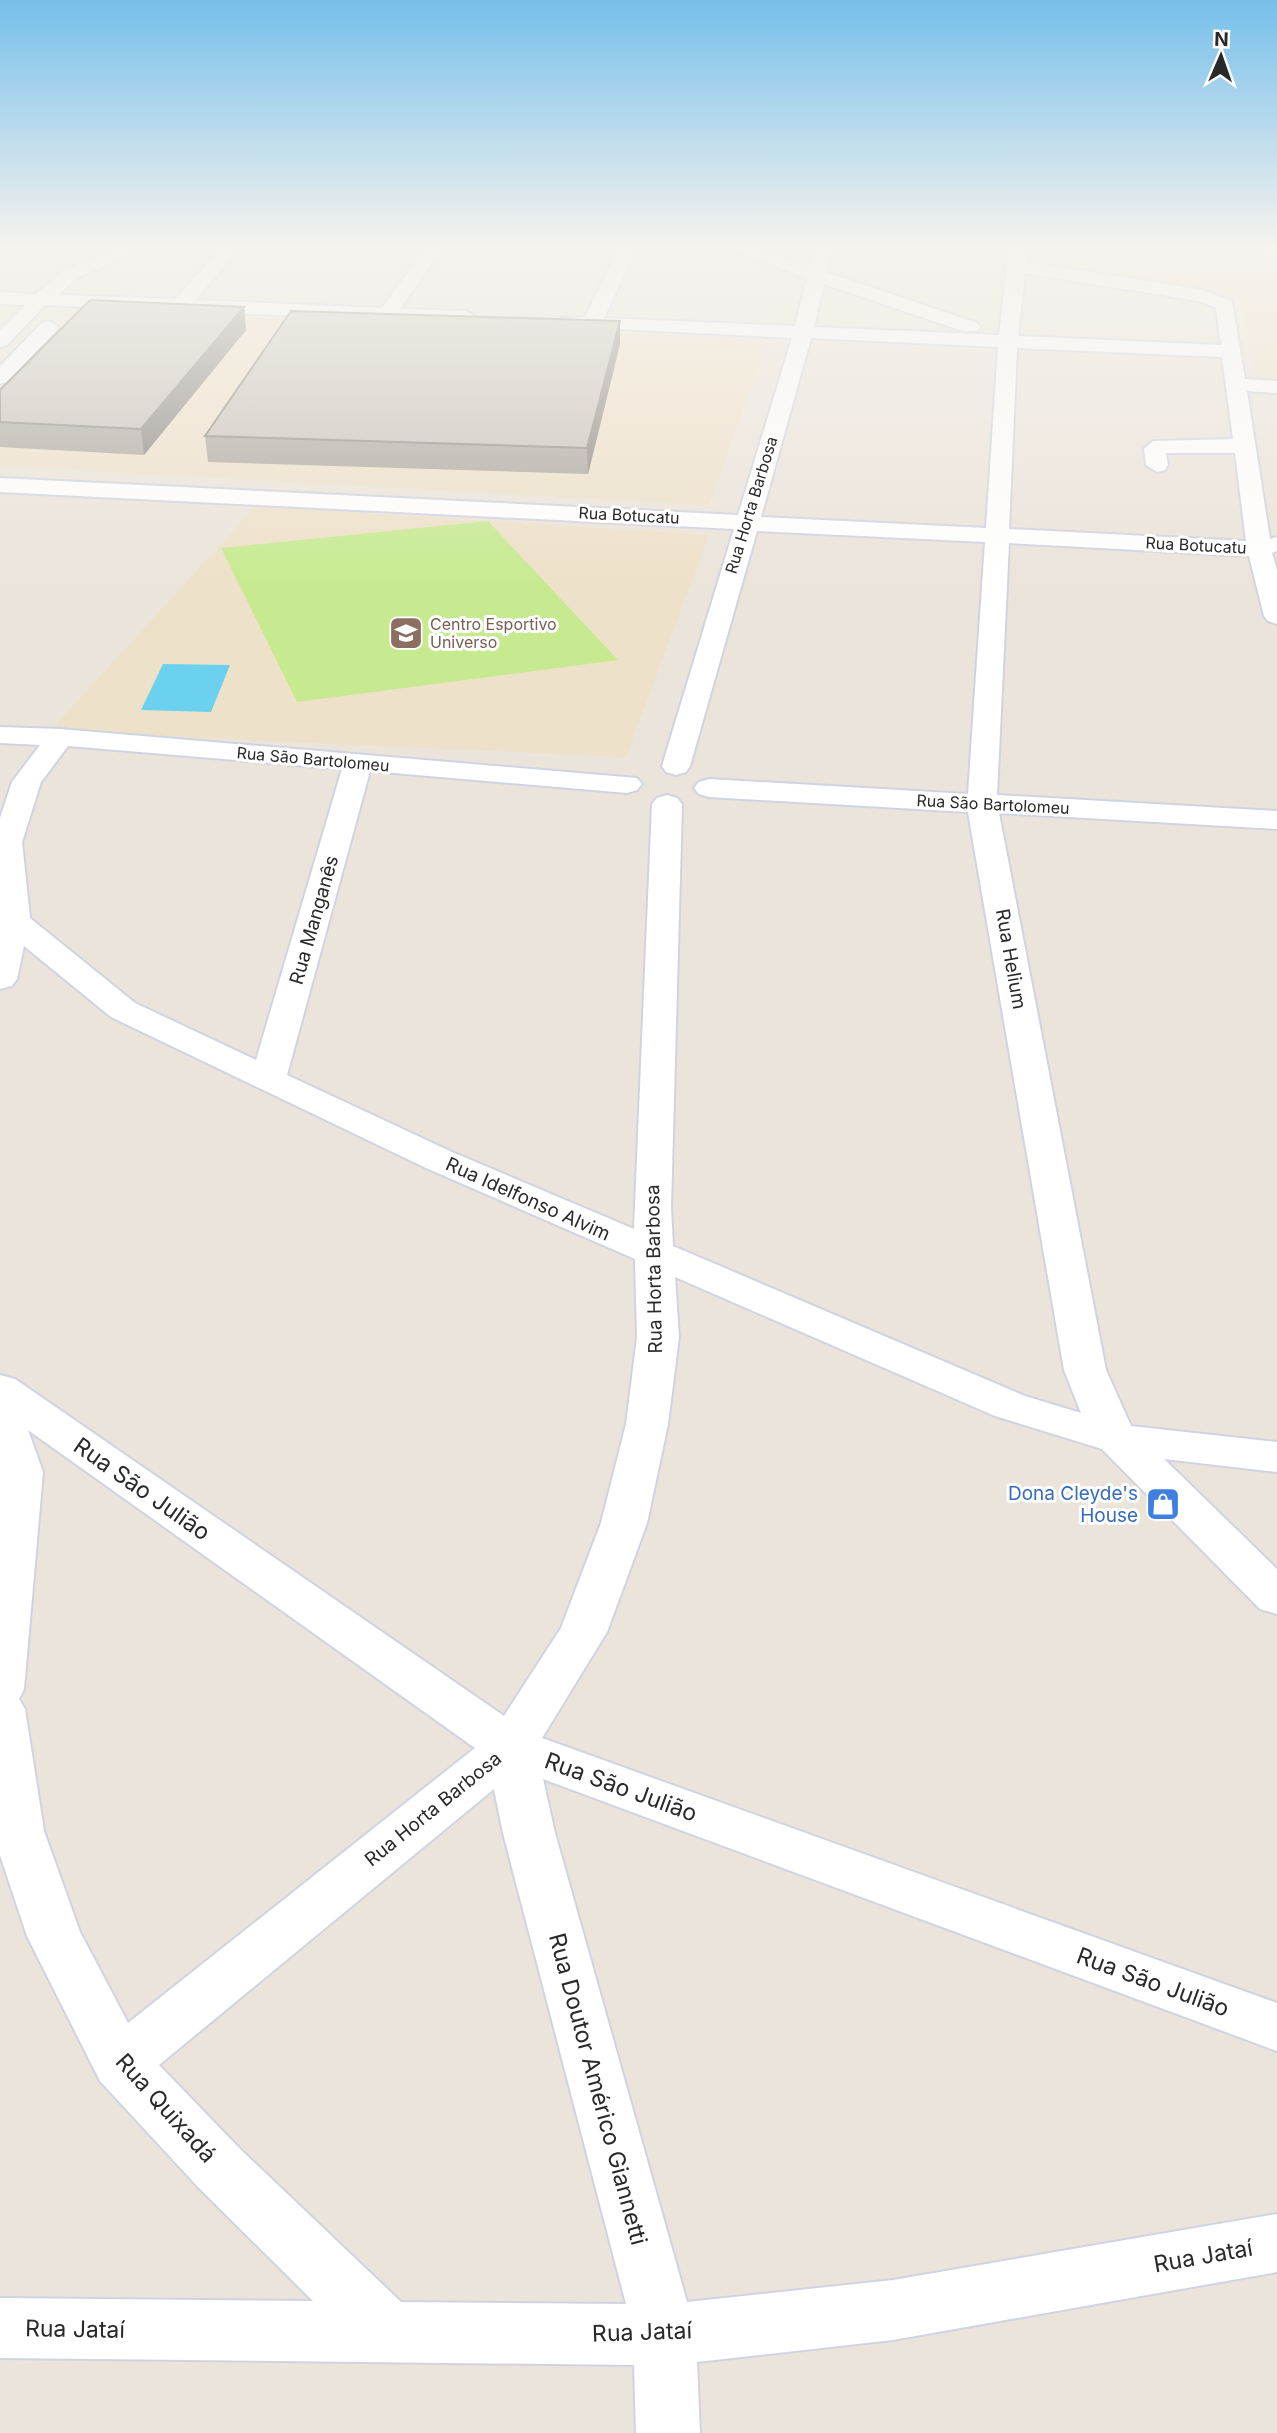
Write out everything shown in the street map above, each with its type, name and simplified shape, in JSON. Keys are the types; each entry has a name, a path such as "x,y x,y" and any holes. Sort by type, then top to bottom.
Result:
{"street":[{"path":"0,378 20,357"},
{"name":"Rua Horta Barbosa","path":"676,766 745,521 796,357"},
{"name":"Rua Helium","path":"1008,357 982,804 1086,1370 1097,1403 1118,1439 1277,1597"},
{"path":"1232,357 1244,446 1268,546 1277,616"},
{"path":"1236,384 1277,387"},
{"path":"1157,465 1155,449 1161,446 1244,446"},
{"name":"Rua Botucatu","path":"0,485 999,536 1268,546"},
{"name":"Rua São Bartolomeu","path":"0,735 60,737 358,764 627,784"},
{"path":"0,979 13,921 7,842 27,782 60,737"},
{"name":"Rua Manganês","path":"269,1077 358,764"},
{"path":"676,766 699,772 710,782 709,788 691,800 667,804 635,796 627,784 637,772 676,766"},
{"name":"Rua São Bartolomeu","path":"709,788 1277,820"},
{"name":"Rua Horta Barbosa","path":"120,2063 511,1747 583,1632 624,1523 647,1423 658,1337 652,1208 667,804"},
{"name":"Rua Idelfonso Alvim","path":"13,921 123,1010 439,1160 1010,1406 1118,1439 1277,1457"},
{"name":"Rua São Julião","path":"0,1390 511,1747 1277,2027"},
{"path":"0,1410 21,1472 0,1689"},
{"name":"Rua Quixadá","path":"0,1709 18,1831 54,1936 120,2063 220,2169 388,2332"},
{"name":"Rua Doutor Américo Giannetti","path":"511,1747 529,1833 665,2335 668,2433"},
{"name":"Rua Jataí","path":"0,2328 665,2335 893,2309 1277,2243"}],"shaded area":[{"path":"29,357 762,357 709,505 0,466 0,387"},
{"path":"1252,357 1277,357 1277,378 1256,377"},
{"name":"Centro Esportivo Universo","path":"256,506 709,535 626,757 50,731"}],"green space":[{"path":"488,521 618,660 297,702 221,548"}],"water":[{"path":"163,664 230,665 211,712 141,710"}],"building":[{"path":"33,357 202,357 141,429 0,422 0,390"},
{"path":"260,357 611,357 587,448 205,436"}],"place":[{"name":"Centro Esportivo Universo","path":"406,633"},
{"name":"Dona Cleyde's House","path":"1163,1504"}]}
